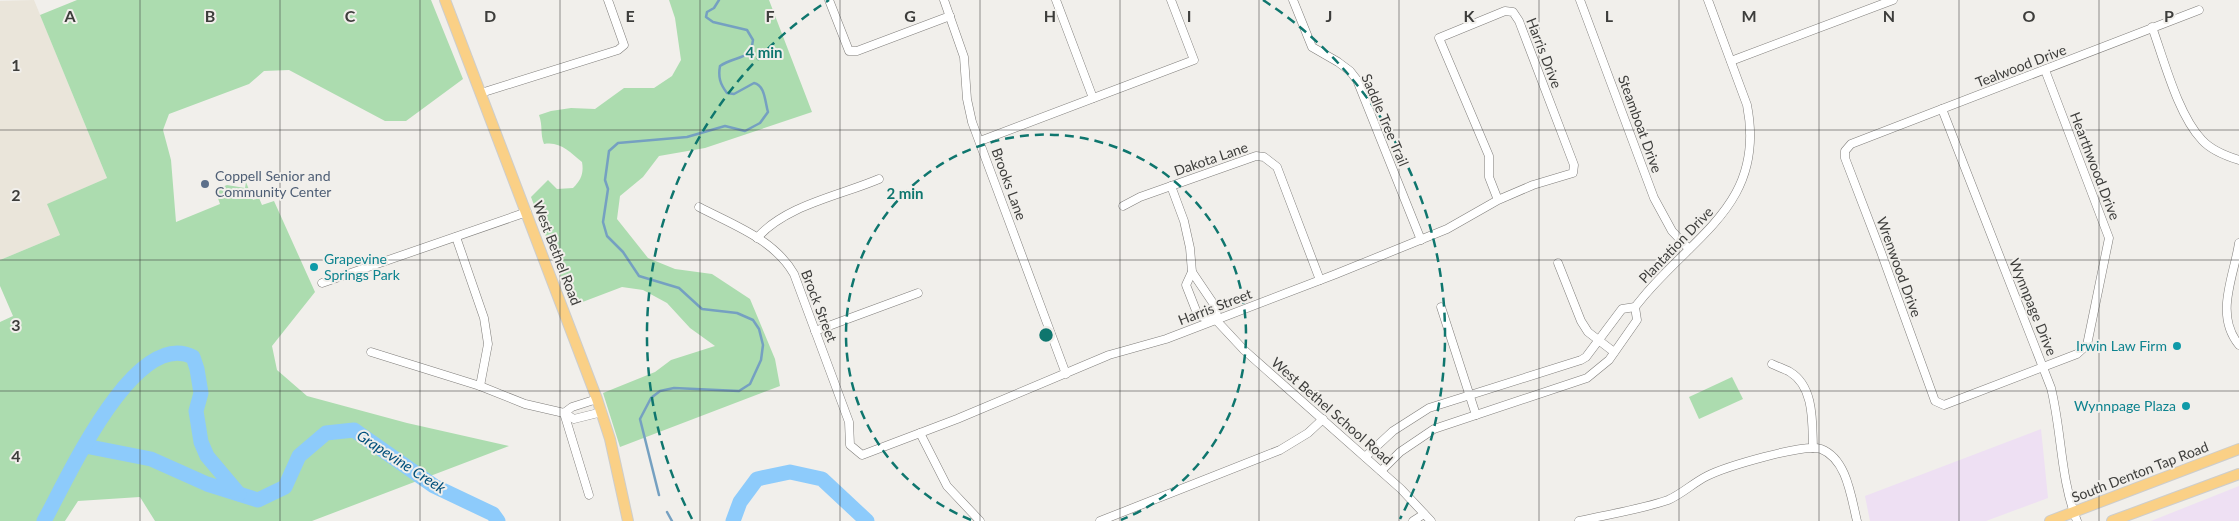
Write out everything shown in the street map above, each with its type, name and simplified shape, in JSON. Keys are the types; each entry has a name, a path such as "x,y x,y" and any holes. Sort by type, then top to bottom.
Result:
{"main road":[{"name":"West Bethel Road","path":"446,0 598,399 610,438 628,521"},
{"name":"South Denton Tap Road","path":"2050,521 2075,517 2239,449"},
{"path":"2112,521 2239,474"}],"street":[{"path":"481,93 618,50 624,45 608,0"},
{"path":"829,0 849,51 857,51 950,16"},
{"name":"Brooks Lane","path":"944,0 964,57 967,99 980,141 1066,374"},
{"path":"1056,0 1093,98"},
{"path":"980,141 1194,60 1171,0"},
{"name":"Saddle Tree Trail","path":"1293,0 1312,47 1344,66 1357,80 1420,240"},
{"name":"Steamboat Drive","path":"1580,0 1654,198 1672,231 1689,249"},
{"name":"Plantation Drive","path":"1365,457 1393,431 1412,417 1434,406 1581,360 1622,309 1635,307 1649,289 1724,213 1736,194 1748,159 1750,120 1747,105 1708,0"},
{"path":"1731,61 1892,0"},
{"name":"Harris Drive","path":"1498,200 1489,177 1489,156 1439,38 1505,10 1513,12 1519,21 1574,165 1573,173"},
{"name":"Tealwood Drive","path":"1851,144 2199,10"},
{"path":"2152,27 2187,121 2203,141 2225,156 2239,160"},
{"name":"Hearthwood Drive","path":"1935,401 1944,405 2044,368 2077,354 2087,345 2109,238 2044,70"},
{"name":"Wynnpage Drive","path":"1942,109 2044,368 2056,409 2064,477 2075,517"},
{"name":"Wrenwood Drive","path":"1851,144 1845,151 1845,158 1935,401"},
{"name":"Dakota Lane","path":"1123,206 1171,186 1256,156 1271,161 1277,167 1320,280"},
{"name":"Harris Street","path":"862,455 1109,356 1166,339 1447,230 1498,200 1533,185 1573,173"},
{"path":"757,238 767,227 788,213 879,179"},
{"path":"1171,186 1184,221 1190,248 1192,272 1217,309 1216,320 1199,316 1197,313 1186,285 1192,272"},
{"name":"Brock Street","path":"699,207 766,242 787,261 794,274 849,422 850,445 862,455"},
{"path":"322,283 527,212"},
{"path":"456,237 484,318 488,344 480,386"},
{"path":"2239,243 2230,278 2226,316 2232,335 2239,345"},
{"path":"1558,263 1581,321 1588,332 1614,352"},
{"path":"2230,278 2239,280"},
{"path":"815,331 918,293"},
{"path":"1441,307 1476,414"},
{"name":"Plantation Drive","path":"1381,471 1400,452 1428,433 1476,414 1587,378 1597,371 1614,352 1637,320 1635,307"},
{"name":"West Bethel School Road","path":"1216,320 1244,350 1381,471 1431,521"},
{"path":"371,352 480,386 525,404 564,413 574,419 602,412"},
{"path":"1772,364 1792,372 1805,387 1811,410 1817,449"},
{"path":"564,413 572,407 598,399"},
{"path":"564,413 589,495"},
{"path":"1100,521 1280,450 1308,433 1323,419"},
{"path":"920,433 947,486 980,521"},
{"path":"1579,521 1627,512 1669,499 1707,476 1743,464 1809,448 1817,449 1840,464 1857,521"},
{"path":"1413,521 1424,514"}],"shaded area":[{"path":"34,0 107,178 48,204 60,235 0,260 0,1"},
{"path":"2041,429 2048,498 1986,521 1870,521 1865,496"},
{"path":"2239,486 2239,521 2151,521"}],"green space":[{"path":"77,0 431,0 463,79 406,121 385,121 289,70 264,71 249,84 169,114 163,130 171,160 176,222 220,204 215,190 227,185 245,188 246,182 253,200 259,198 262,205 274,201 315,292 272,346 277,370 307,396 407,423 509,446 312,521 155,521 140,497 78,501 65,521 0,521 0,322 13,316 0,286 0,260 60,235 47,204 107,178 40,15"},
{"path":"669,0 769,0 812,112 705,148 659,156 643,177 620,196 617,219 648,258 675,269 712,274 750,299 775,359 780,386 620,447 603,393 655,372 671,360 715,346 690,328 667,303 643,290 622,287 572,306 531,197 548,180 557,189 573,188 581,176 583,170 582,162 560,146 544,144 539,115 571,108 595,109 624,88 654,88 672,76 681,60 675,18"},
{"path":"1732,377 1743,399 1699,419 1689,397"}],"waterway":[{"path":"659,495 640,419 651,398 660,391 674,388 739,391 750,384 761,360 763,345 759,329 753,320 737,313 702,309 679,288 639,276 623,252 607,236 603,222 608,189 605,180 609,151 618,143 687,137 725,126 745,131 760,123 768,112 762,90 758,84 754,83 734,94 727,93 721,83 719,77 720,66 751,52 753,40 747,30 713,22 706,17 707,12 714,8 719,0"},
{"name":"Grapevine Creek","path":"44,521 85,444 126,385 148,364 171,354 193,357 201,393 196,411 201,442 207,456 239,494"},
{"name":"Grapevine Creek","path":"85,446 151,459 207,484 258,500 285,487 299,456 326,433 354,430 434,486 493,514 498,521"},
{"name":"Grapevine Creek","path":"733,521 740,502 757,479 790,472 822,479 867,521"},
{"path":"667,512 672,521"}],"place":[{"name":"Coppell Senior and Community Center","path":"205,184"},
{"name":"Grapevine Springs Park","path":"314,267"},
{"name":"Irwin Law Firm","path":"2177,346"},
{"name":"Wynnpage Plaza","path":"2186,406"}]}
